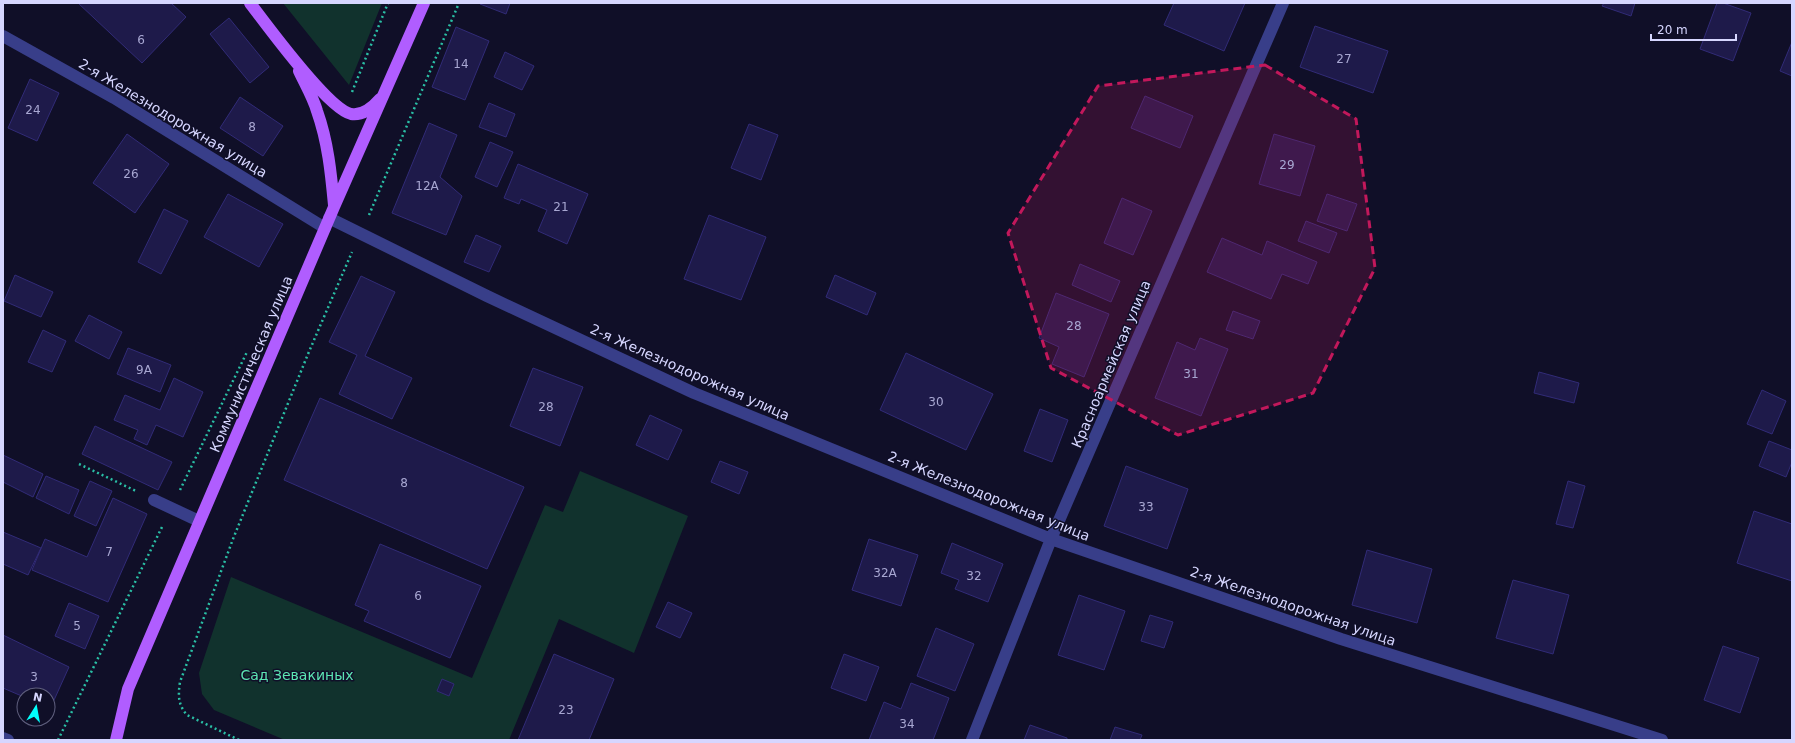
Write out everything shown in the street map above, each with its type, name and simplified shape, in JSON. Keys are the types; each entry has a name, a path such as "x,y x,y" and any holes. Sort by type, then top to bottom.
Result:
{"main road":[{"path":"250,3 294,60 327,97 350,114 357,114 370,109 386,92"},
{"name":"Коммунистическая улица","path":"116,740 128,689 327,223 424,3"},
{"path":"294,60 316,109 324,132 332,174 334,207"}],"street":[{"name":"Красноармейская улица","path":"972,740 1051,539 1283,3"},
{"name":"2-я Железнодорожная улица","path":"3,36 114,98 327,223 360,233 487,296 694,393 1051,539 1341,639 1662,740"},
{"path":"154,500 199,521"},
{"path":"3,738 8,740"}],"path":[{"path":"351,95 388,3"},
{"path":"239,740 187,716 179,703 178,692 180,682 233,539 308,354 360,233 372,211 459,3"},
{"path":"58,740 248,351"},
{"path":"79,464 154,500"}],"highlighted area":[{"path":"1265,65 1356,119 1375,268 1313,393 1178,435 1051,368 1008,233 1098,86"}],"green space":[{"path":"283,3 382,3 349,85"},
{"name":"Сад Зевакиных","path":"580,471 688,516 634,653 559,619 509,740 285,740 214,710 202,694 199,673 231,577 472,678 545,505 563,512"}],"building":[{"path":"78,3 171,3 186,17 142,63"},
{"path":"480,3 510,3 506,14"},
{"path":"1174,3 1245,3 1224,51 1164,25"},
{"path":"1604,3 1635,3 1631,16 1602,6"},
{"path":"1717,3 1723,3 1751,13 1733,61 1700,49"},
{"path":"229,18 269,67 250,83 210,34"},
{"path":"1315,26 1388,51 1373,93 1300,67"},
{"path":"456,27 489,41 465,100 432,87"},
{"path":"1792,42 1792,76 1780,71"},
{"path":"505,52 534,66 522,90 494,77"},
{"path":"30,79 59,93 37,141 8,128"},
{"path":"1145,96 1193,116 1180,148 1131,128"},
{"path":"240,97 283,126 263,156 220,128"},
{"path":"489,103 515,114 506,137 479,127"},
{"path":"429,123 457,135 440,177 462,196 446,235 392,213"},
{"path":"749,124 778,135 761,180 731,168"},
{"path":"127,134 169,164 135,213 93,183"},
{"path":"1274,134 1315,146 1300,196 1259,184"},
{"path":"490,142 513,152 497,187 475,177"},
{"path":"518,164 588,194 567,244 538,231 547,210 521,199 519,204 504,198"},
{"path":"228,194 283,224 259,267 204,237"},
{"path":"1327,194 1357,204 1347,231 1317,221"},
{"path":"1122,198 1152,211 1133,255 1104,243"},
{"path":"164,209 188,221 161,274 138,262"},
{"path":"709,215 766,237 741,300 684,279"},
{"path":"1306,221 1337,233 1329,253 1298,241"},
{"path":"476,235 501,246 489,272 464,262"},
{"path":"1222,238 1262,255 1267,241 1317,262 1308,284 1282,274 1271,299 1207,272"},
{"path":"1080,264 1120,281 1111,302 1072,285"},
{"path":"15,275 53,292 41,317 4,301"},
{"path":"835,275 876,293 867,315 826,297"},
{"path":"361,276 395,292 365,356 412,378 392,419 339,394 357,355 329,342"},
{"path":"1056,293 1109,314 1084,377 1052,364 1059,347 1039,338"},
{"path":"1233,311 1260,321 1253,339 1226,330"},
{"path":"89,315 122,332 109,359 75,341"},
{"path":"43,330 66,341 52,372 28,362"},
{"path":"1200,338 1228,349 1201,416 1155,398 1177,342 1195,350"},
{"path":"128,348 171,365 160,392 117,374"},
{"path":"906,353 993,394 966,450 880,410"},
{"path":"533,368 583,387 560,446 510,426"},
{"path":"1539,372 1579,383 1574,403 1534,393"},
{"path":"174,378 203,392 183,437 156,425 147,445 134,439 138,430 114,420 125,395 160,410"},
{"path":"1762,390 1786,401 1772,434 1747,424"},
{"path":"320,398 524,487 487,569 284,480"},
{"path":"1040,409 1068,420 1052,462 1024,451"},
{"path":"650,415 682,430 668,460 636,445"},
{"path":"95,426 172,462 158,490 82,454"},
{"path":"1769,441 1792,450 1792,462 1786,477 1759,466"},
{"path":"3,455 43,474 33,497 3,482"},
{"path":"720,461 748,472 739,494 711,482"},
{"path":"1126,466 1188,489 1167,549 1104,526"},
{"path":"46,476 79,490 69,514 36,498"},
{"path":"90,481 112,491 96,526 74,516"},
{"path":"1568,481 1585,486 1573,528 1556,524"},
{"path":"113,498 147,514 108,602 32,570 45,539 87,557"},
{"path":"1754,511 1792,524 1792,581 1737,563"},
{"path":"3,532 41,548 28,575 3,564"},
{"path":"869,539 918,555 901,606 852,590"},
{"path":"952,543 1003,564 988,602 955,589 959,580 941,573"},
{"path":"380,544 481,586 450,658 364,621 369,611 355,605"},
{"path":"1367,550 1432,569 1417,623 1352,605"},
{"path":"1513,580 1569,595 1553,654 1496,638"},
{"path":"1079,595 1125,611 1104,670 1058,655"},
{"path":"668,602 692,613 680,638 656,627"},
{"path":"69,603 99,616 85,649 55,636"},
{"path":"1150,615 1173,622 1164,648 1141,641"},
{"path":"936,628 974,644 955,691 917,676"},
{"path":"3,635 69,667 56,696 56,687 16,687 16,694 3,688"},
{"path":"1723,646 1759,658 1740,713 1704,700"},
{"path":"554,654 614,679 589,740 518,740"},
{"path":"844,654 879,667 866,701 831,688"},
{"path":"442,679 454,684 449,696 437,691"},
{"path":"911,683 949,698 933,740 869,740 884,702 901,709"},
{"path":"1030,725 1067,738 1067,740 1024,740"},
{"path":"1115,727 1142,735 1140,740 1110,740"}]}
